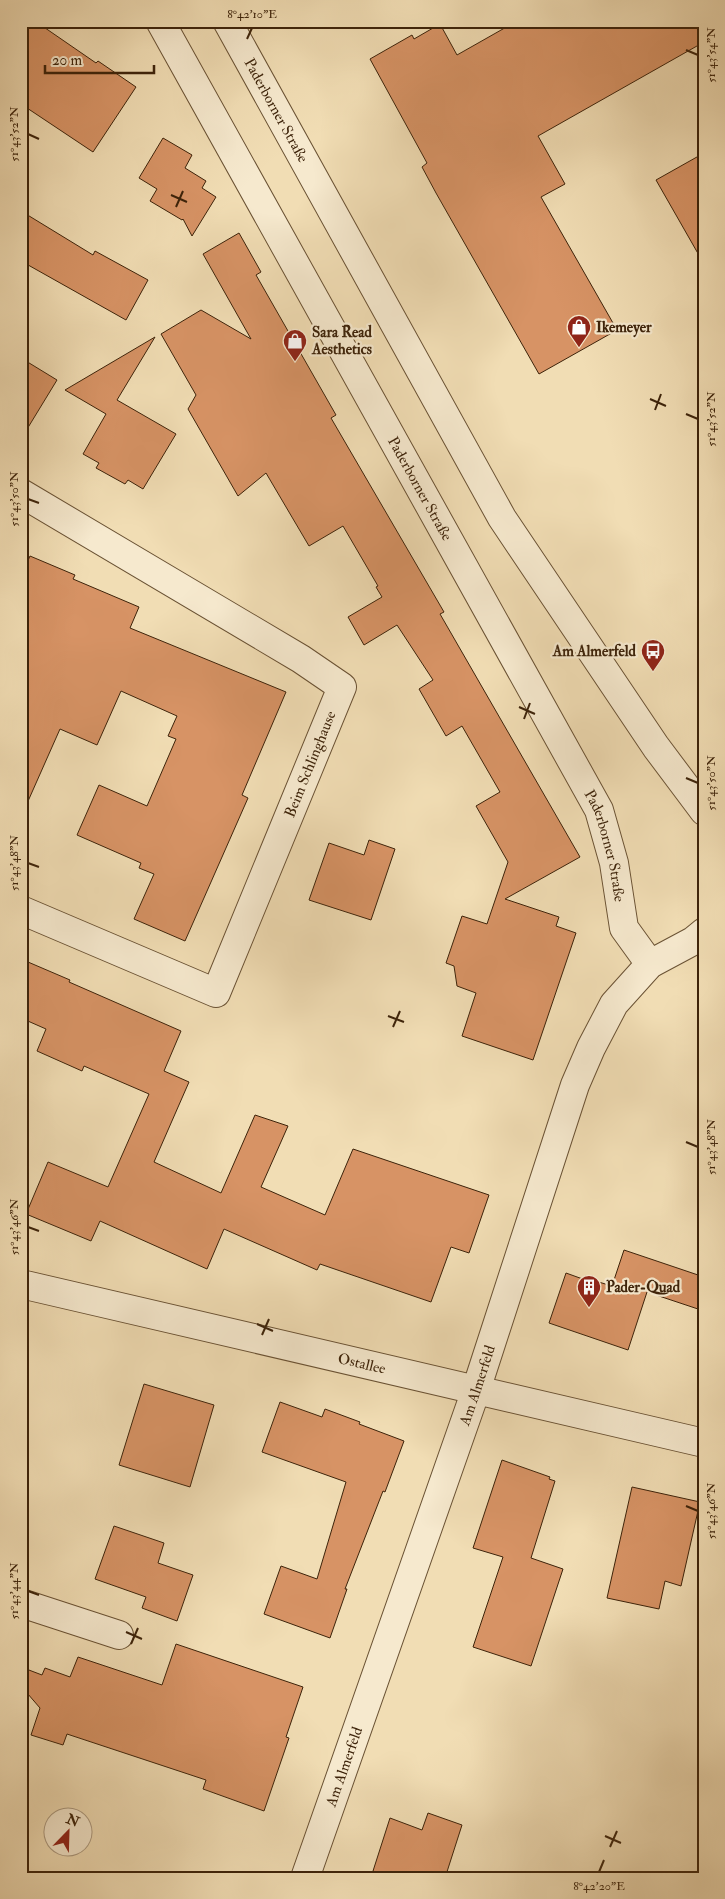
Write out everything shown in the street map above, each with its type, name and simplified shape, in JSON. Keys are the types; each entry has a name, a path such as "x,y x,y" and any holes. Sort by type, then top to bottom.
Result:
{"street":[{"name":"Paderborner Straße","path":"160,21 599,810 614,863 624,928 650,964"},
{"name":"Paderborner Straße","path":"227,21 502,518 656,747 704,811"},
{"name":"Beim Schlinghause","path":"21,493 301,659 342,688 216,993 21,910"},
{"name":"Am Almerfeld","path":"305,1878 476,1390 575,1084 614,1004 650,964 704,932"},
{"name":"Ostallee","path":"21,1284 704,1443"},
{"path":"21,1604 119,1635"}],"building":[{"path":"21,21 35,21 96,63 98,61 136,87 93,152 21,104"},
{"path":"517,21 704,21 704,42 538,136 565,184 541,197 617,330 539,374 422,167 427,163 370,59 412,35 414,39 440,24 457,55"},
{"path":"163,138 192,155 185,168 206,181 202,188 216,197 192,236 183,219 150,201 157,189 139,178"},
{"path":"704,153 704,264 656,180"},
{"path":"21,211 93,255 95,251 148,280 126,320 21,261"},
{"path":"239,233 261,272 256,275 336,415 331,418 444,612 440,614 580,857 505,899 559,917 556,926 576,933 533,1060 462,1036 476,993 457,986 454,966 446,963 462,916 487,924 508,862 476,806 500,792 462,726 446,736 419,689 433,680 397,625 364,645 348,617 382,597 376,587 378,586 343,526 309,546 266,473 238,496 188,409 196,395 161,334 201,310 251,339 203,254"},
{"path":"155,337 117,400 176,434 143,489 128,480 125,484 96,468 99,463 83,454 106,414 65,390"},
{"path":"21,358 57,380 21,439"},
{"path":"30,556 75,575 73,579 139,607 130,628 286,692 242,795 248,798 185,941 134,919 154,874 139,868 141,863 77,835 99,785 147,806 176,739 168,736 177,716 121,691 97,745 60,729 21,817 21,576"},
{"path":"369,840 395,849 371,920 309,900 329,843 364,855"},
{"path":"21,959 181,1031 164,1071 189,1082 154,1162 221,1193 255,1115 288,1126 261,1187 325,1215 353,1149 489,1195 469,1253 451,1247 431,1302 320,1264 317,1270 224,1229 207,1269 100,1221 91,1241 26,1214 48,1162 108,1187 149,1094 84,1066 82,1071 37,1051 46,1029 21,1018"},
{"path":"624,1250 704,1277 704,1311 647,1292 628,1350 549,1323 566,1273 591,1282 592,1280 612,1286"},
{"path":"144,1384 214,1405 190,1487 119,1465"},
{"path":"280,1402 322,1417 325,1409 404,1441 345,1589 347,1589 330,1638 264,1614 281,1566 317,1579 346,1482 262,1452"},
{"path":"502,1460 550,1477 549,1479 555,1481 531,1558 563,1569 531,1666 473,1647 503,1557 473,1548"},
{"path":"632,1487 700,1502 681,1586 665,1581 659,1609 607,1598"},
{"path":"114,1526 164,1543 158,1563 193,1575 177,1621 142,1608 146,1597 95,1579"},
{"path":"176,1644 303,1687 286,1737 289,1738 264,1811 203,1789 206,1780 67,1734 63,1745 31,1735 40,1708 21,1686 21,1667 42,1675 45,1668 70,1677 78,1657 162,1685"},
{"path":"428,1813 462,1825 445,1878 389,1878 373,1871 390,1818 422,1830"}],"place":[{"name":"Ikemeyer","path":"579,348"},
{"name":"Sara Read Aesthetics","path":"295,362"},
{"name":"Am Almerfeld","path":"653,672"},
{"name":"Pader-Quad","path":"589,1308"}]}
